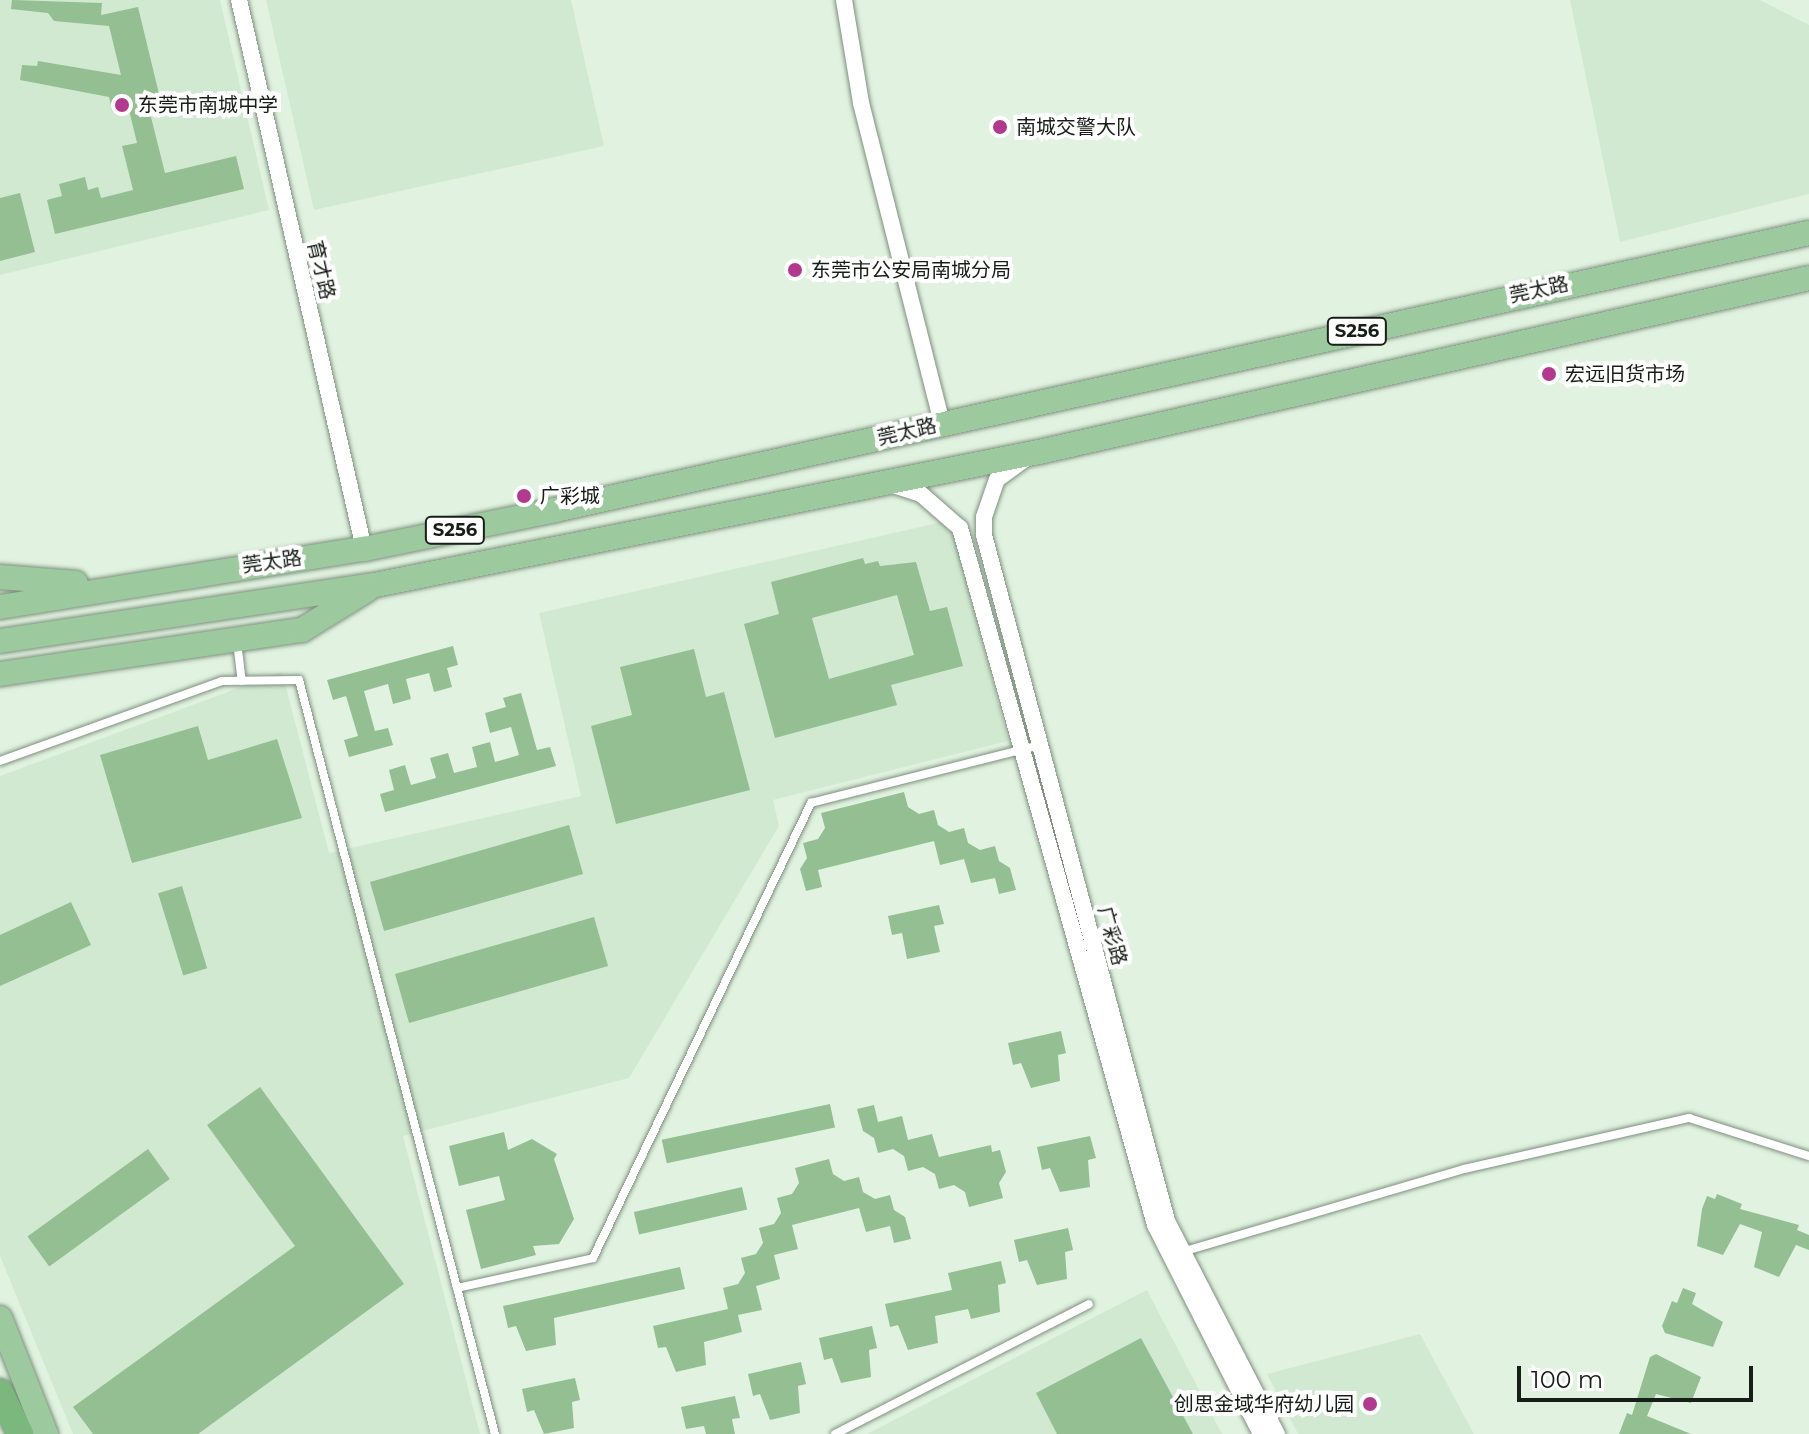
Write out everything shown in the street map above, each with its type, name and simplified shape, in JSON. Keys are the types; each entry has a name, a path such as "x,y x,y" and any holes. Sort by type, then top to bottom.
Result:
{"highway":[{"path":"0,1392 20,1434"}],"main road":[{"name":"莞太路","path":"0,607 119,585 364,549 1809,233"},
{"name":"莞太路","path":"0,641 375,585 1039,452 1809,278"},
{"path":"0,577 119,585"},
{"path":"0,674 302,630 375,585"},
{"path":"0,1318 46,1434"}],"street":[{"name":"育才路","path":"239,0 364,549"},
{"path":"844,0 861,103 942,424"},
{"name":"广彩路","path":"1039,452 997,479 984,526 1177,1255 1261,1434"},
{"name":"广彩路","path":"883,483 921,494 960,528 1155,1225 1177,1255 1277,1434"}],"lane":[{"path":"237,641 242,681"},
{"path":"0,761 222,681 299,680 495,1434"},
{"path":"457,1288 593,1258 811,803 1041,745"},
{"path":"1177,1255 1464,1169 1689,1118 1809,1156"},
{"path":"835,1434 1089,1304"}],"shaded area":[{"name":"东莞市南城中学","path":"0,0 220,0 269,210 0,275"},
{"path":"266,0 571,0 604,146 314,210"},
{"path":"1570,0 1760,0 1809,25 1809,194 1620,242"},
{"path":"951,520 1008,741 773,800 779,826 629,1078 403,1136 480,1434 73,1434 0,1256 0,776 282,672 329,853 581,796 539,613"},
{"path":"1147,1290 1222,1434 867,1434"},
{"name":"创思金域华府幼儿园","path":"1420,1334 1474,1434 1298,1434 1267,1374"}],"building":[{"path":"12,0 102,3 101,15 138,7 160,98 147,101 165,173 236,156 244,189 55,234 47,200 62,196 59,184 85,177 88,190 98,187 101,198 133,190 122,146 137,143 128,106 112,110 109,97 20,80 22,65 37,66 38,61 121,75 109,26 54,21 48,13 11,9"},
{"path":"20,193 35,252 0,261 0,198"},
{"path":"863,558 865,564 878,561 880,566 916,562 930,611 947,607 963,666 891,685 897,705 775,738 744,624 779,614 771,582","holes":["897,595 914,655 829,679 812,618"]},
{"path":"453,646 458,665 447,668 452,687 434,692 429,673 406,679 411,699 393,704 388,684 364,691 375,731 388,728 393,745 349,757 344,740 358,736 346,696 333,700 327,680"},
{"path":"694,649 706,697 724,692 750,790 616,824 591,726 632,715 620,667"},
{"path":"521,693 537,750 550,747 556,766 385,812 380,794 394,790 389,770 405,765 411,785 436,778 430,758 448,753 454,773 477,767 472,747 490,742 495,762 519,755 511,727 490,733 485,713 506,707 503,698"},
{"path":"198,726 208,760 277,739 302,818 132,863 100,755"},
{"path":"904,792 908,807 919,814 934,810 938,825 949,832 964,828 968,843 980,850 995,846 999,861 1010,868 1016,890 999,894 995,878 971,883 964,859 940,865 934,841 818,870 822,887 806,891 800,869 807,858 803,843 818,839 825,828 821,813"},
{"path":"569,825 583,874 384,931 370,882"},
{"path":"182,886 207,968 183,976 158,893"},
{"path":"71,902 91,945 0,986 0,935"},
{"path":"939,905 944,924 934,926 940,952 907,959 902,933 892,935 888,916"},
{"path":"594,917 608,966 409,1023 395,974"},
{"path":"1061,1031 1066,1053 1058,1055 1060,1081 1031,1088 1021,1063 1013,1065 1008,1043"},
{"path":"260,1087 404,1284 198,1434 93,1434 73,1407 295,1246 207,1125"},
{"path":"830,1104 835,1127 667,1163 662,1140"},
{"path":"874,1105 878,1122 902,1116 908,1140 932,1134 939,1157 991,1145 992,1152 1000,1150 1006,1172 999,1183 1003,1198 969,1207 965,1192 954,1185 939,1189 935,1174 923,1167 908,1171 904,1156 893,1149 878,1153 874,1138 863,1131 857,1109"},
{"path":"504,1132 508,1150 532,1139 557,1154 554,1159 574,1219 559,1244 533,1246 536,1255 481,1269 466,1210 505,1200 499,1176 459,1186 449,1146"},
{"path":"1090,1136 1096,1158 1088,1160 1090,1187 1060,1192 1050,1168 1042,1170 1037,1147"},
{"path":"148,1149 170,1179 49,1267 27,1237"},
{"path":"829,1159 833,1174 844,1181 859,1177 863,1192 875,1199 890,1195 894,1210 905,1217 911,1239 894,1243 890,1226 866,1232 859,1208 792,1225 798,1249 774,1255 780,1279 756,1286 762,1310 738,1315 742,1332 704,1342 706,1365 676,1372 666,1347 658,1348 653,1326 728,1309 723,1288 738,1284 745,1273 741,1258 756,1254 763,1243 759,1228 774,1224 781,1213 777,1198 792,1194 799,1183 795,1168"},
{"path":"742,1187 747,1209 639,1234 634,1212"},
{"path":"1717,1194 1742,1204 1740,1209 1799,1225 1797,1230 1809,1235 1809,1250 1796,1245 1779,1277 1754,1267 1762,1232 1740,1224 1723,1255 1697,1246 1707,1196 1715,1199"},
{"path":"1068,1228 1073,1250 1065,1252 1067,1279 1037,1285 1027,1260 1019,1262 1014,1240"},
{"path":"1001,1261 1006,1283 998,1285 1000,1312 971,1319 968,1309 935,1316 938,1343 908,1350 898,1325 890,1327 885,1304 952,1290 948,1273"},
{"path":"680,1267 685,1289 554,1318 556,1345 526,1351 516,1326 508,1328 503,1306"},
{"path":"1683,1288 1696,1293 1692,1304 1723,1322 1713,1347 1665,1333 1662,1326 1672,1301 1677,1303"},
{"path":"872,1326 877,1348 869,1350 871,1377 841,1383 832,1358 824,1360 819,1338"},
{"path":"1141,1338 1193,1434 1057,1434 1036,1393"},
{"path":"1656,1354 1701,1377 1691,1403 1656,1394 1647,1416 1691,1434 1619,1434 1627,1413 1632,1415 1650,1357"},
{"path":"801,1362 806,1384 798,1386 800,1413 770,1420 760,1394 753,1396 748,1374"},
{"path":"575,1378 580,1400 572,1402 574,1428 544,1434 534,1410 527,1412 522,1389"},
{"path":"735,1396 740,1418 732,1419 735,1434 706,1434 704,1426 686,1429 681,1407"}],"place":[{"name":"东莞市南城中学","path":"122,105"},
{"name":"南城交警大队","path":"1000,127"},
{"name":"东莞市公安局南城分局","path":"795,270"},
{"name":"宏远旧货市场","path":"1549,374"},
{"name":"广彩城","path":"524,496"},
{"name":"创思金域华府幼儿园","path":"1370,1404"}]}
